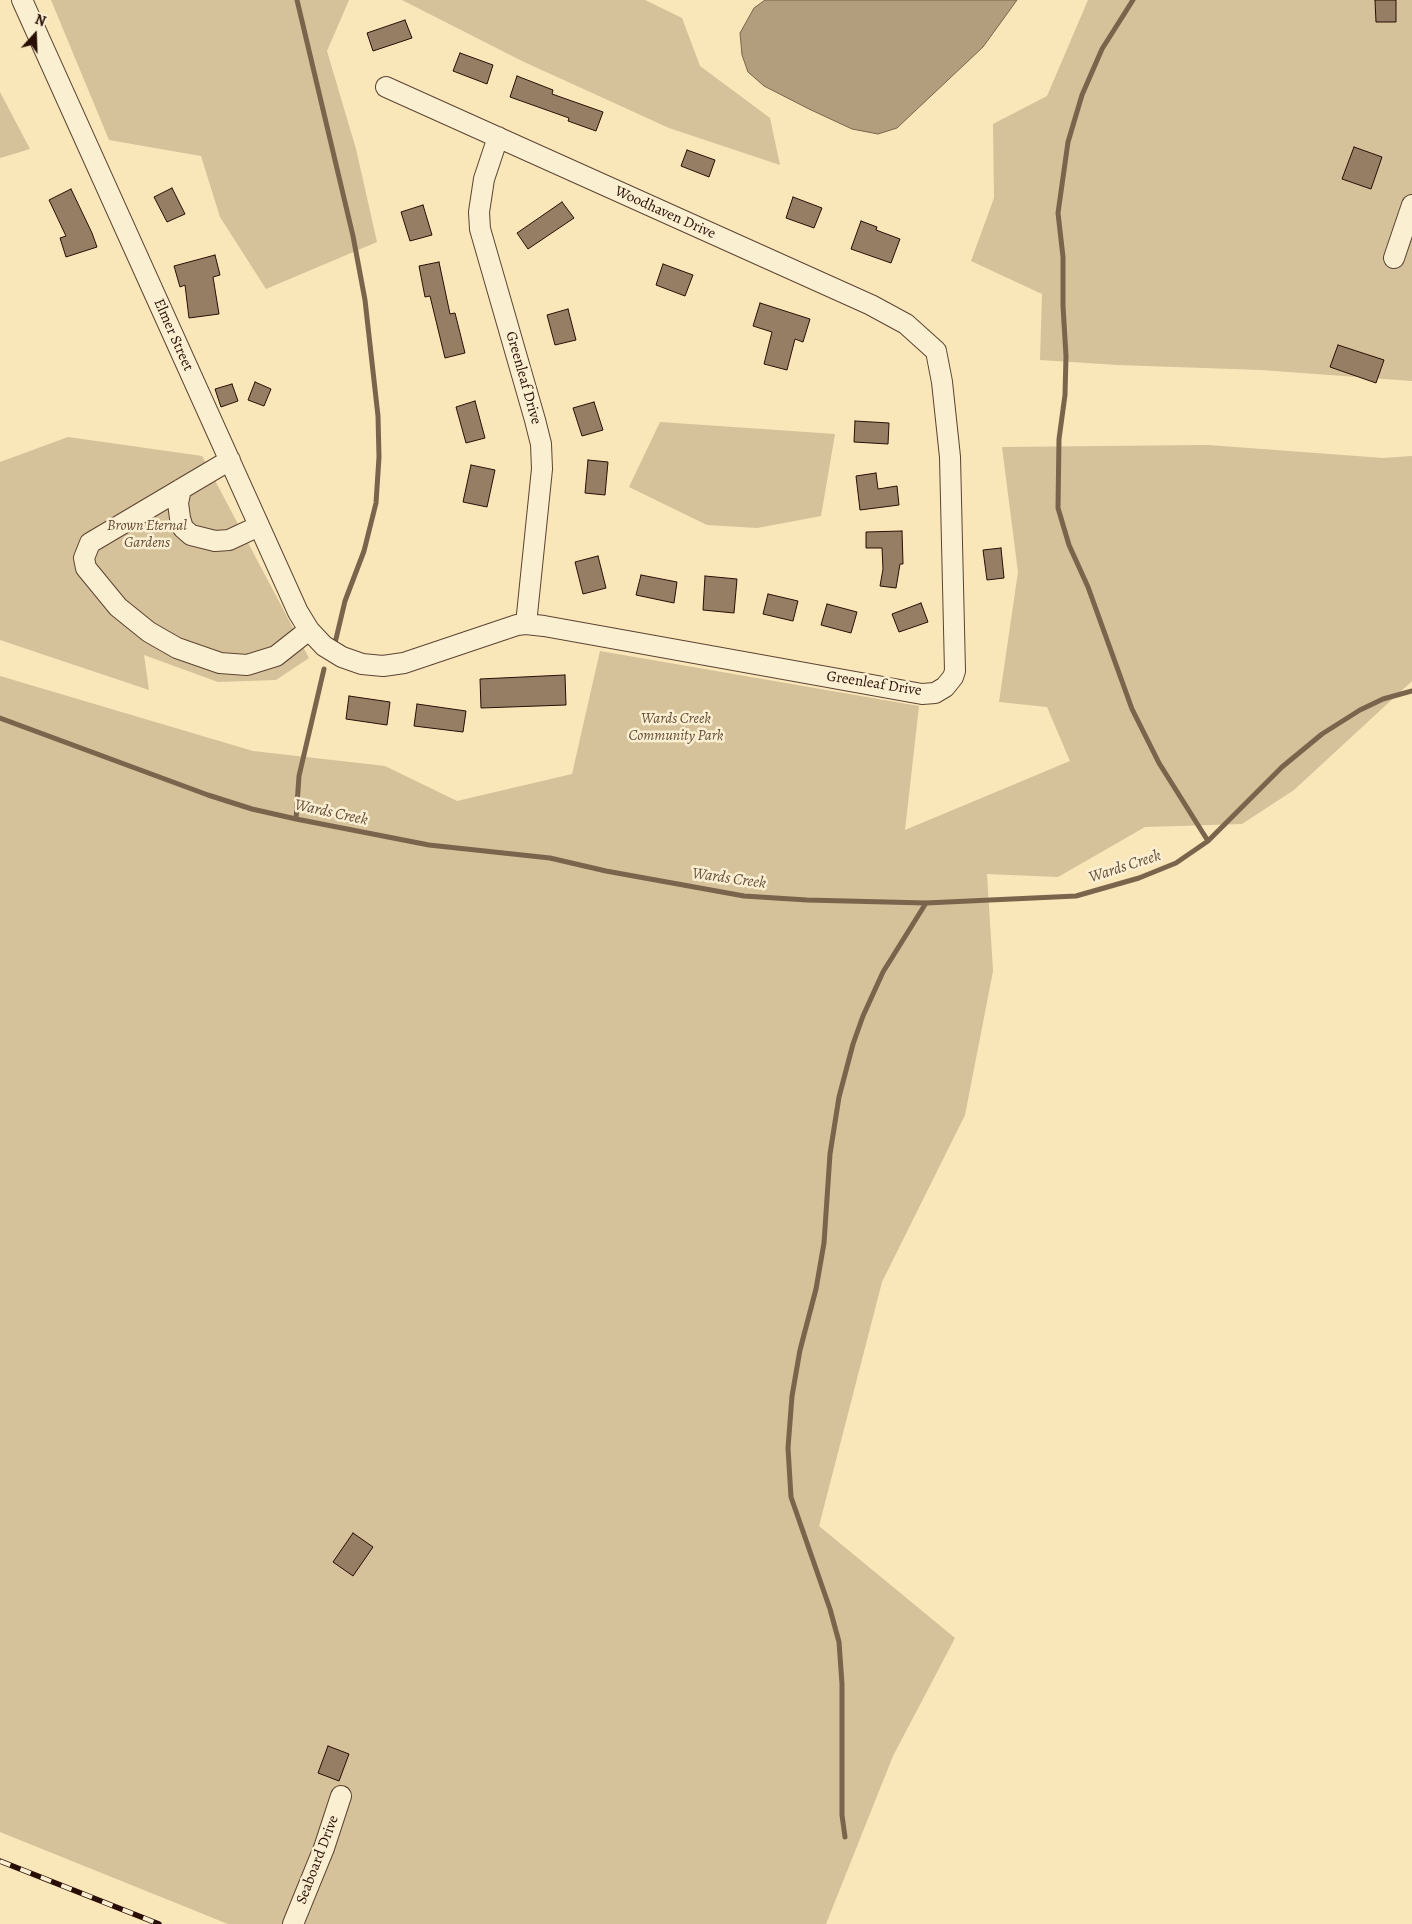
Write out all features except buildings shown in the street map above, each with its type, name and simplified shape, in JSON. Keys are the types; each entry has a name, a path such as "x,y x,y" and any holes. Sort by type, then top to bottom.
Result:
{"street":[{"name":"Elmer Street","path":"22,0 298,612 309,630 324,646 342,657"},
{"name":"Woodhaven Drive","path":"386,86 871,305 906,324 936,351"},
{"name":"Greenleaf Drive","path":"498,138 484,179 479,212 480,229 536,420 541,444 542,469 526,624"},
{"path":"1394,258 1412,205"},
{"name":"Greenleaf Drive","path":"342,657 362,664 383,666 404,663 517,625 526,624 922,694 934,693 940,690 950,682 955,671 950,457 942,382 936,351"},
{"path":"230,460 90,543 84,558 86,568 118,607 149,632 177,648 220,663 247,665 276,656 309,630"},
{"path":"181,489 178,503 180,518 183,528 191,535 215,541 229,540 259,526"},
{"name":"Seaboard Drive","path":"293,1924 324,1848 341,1796"}],"green space":[{"path":"51,0 349,0 327,51 356,149 377,242 266,289 220,217 201,156 109,140"},
{"path":"402,0 645,0 682,18 700,66 770,118 780,165 669,128 522,61"},
{"path":"1088,0 1412,0 1412,381 1261,370 1040,360 1042,294 971,261 994,198 993,124 1047,96"},
{"path":"0,92 30,149 0,158"},
{"path":"660,422 835,434 821,516 757,528 707,525 629,487"},
{"name":"Brown Eternal Gardens","path":"68,437 202,456 309,658 276,680 218,682 144,655 149,690 0,640 0,462"},
{"name":"Wards Creek Community Park","path":"1208,445 1383,458 1412,456 1412,681 1294,790 1242,824 1145,827 1058,877 987,874 993,971 965,1115 882,1282 819,1526 955,1638 893,1756 826,1924 228,1924 0,1832 0,676 253,751 385,766 457,801 572,774 600,651 919,706 905,830 1070,761 1047,707 999,702 1018,572 1002,447"}],"shaded area":[{"path":"765,0 1017,0 983,47 897,128 878,134 852,129 809,109 764,86 748,72 742,55 740,33 754,8"}],"waterway":[{"path":"297,0 353,236 365,300 378,416 379,457 376,503 364,551 345,601 335,643"},
{"path":"1133,0 1102,49 1082,95 1068,142 1058,213 1063,257 1066,356 1065,395 1059,439 1058,508 1069,545 1088,587 1132,709 1159,763 1208,841"},
{"path":"296,819 299,776 324,669"},
{"name":"Wards Creek","path":"0,718 208,795 252,809 296,819 429,845 550,858 606,871 744,896 807,900 926,903 1076,896 1139,878 1176,863 1208,841 1282,767 1322,734 1360,710 1383,699 1412,691"},
{"path":"845,1837 842,1815 842,1684 839,1642 830,1609 791,1497 788,1448 792,1396 800,1350 816,1289 824,1243 830,1154 839,1097 853,1044 863,1016 883,972 926,903"}],"railway":[{"path":"0,1861 159,1924"}]}
